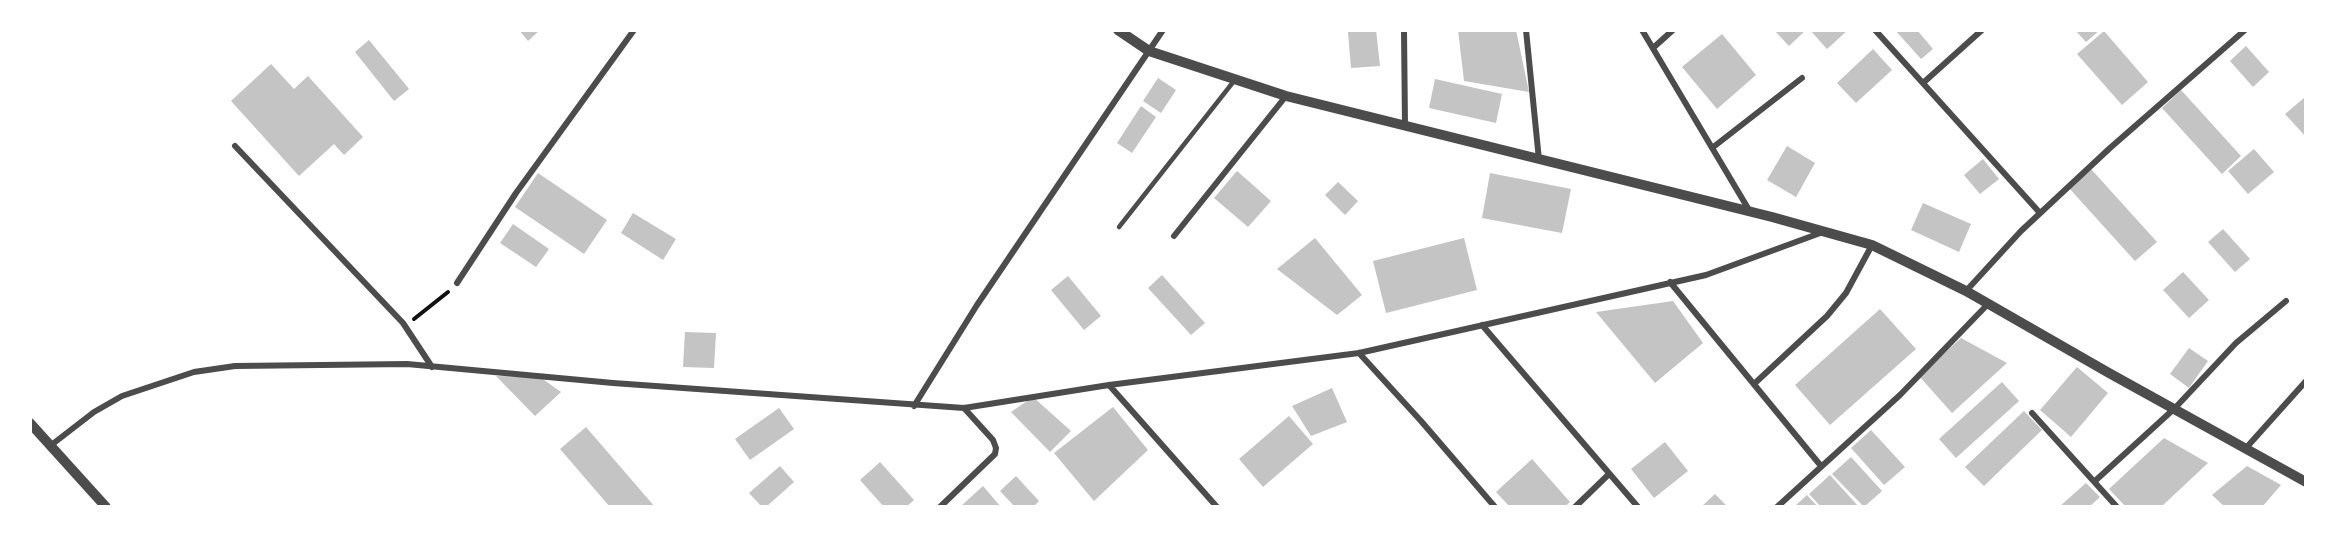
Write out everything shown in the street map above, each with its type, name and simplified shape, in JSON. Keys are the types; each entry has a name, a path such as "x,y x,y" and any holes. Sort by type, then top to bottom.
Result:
{"street":[{"path":"457,283 516,193 634,30"},
{"path":"1118,30 1149,51 1286,96 1750,211 1872,245 1966,291 2306,482"},
{"path":"914,406 977,306 1164,30"},
{"path":"1404,30 1405,126"},
{"path":"1526,30 1539,160"},
{"path":"1642,30 1750,211"},
{"path":"1653,48 1674,30"},
{"path":"1875,30 2040,213"},
{"path":"1923,83 1982,30"},
{"path":"1966,291 2040,213 2110,147 2245,30"},
{"path":"1712,148 1802,78"},
{"path":"1174,236 1286,96"},
{"path":"235,146 405,327 432,367"},
{"path":"50,446 94,412 122,396 194,372 235,366 407,364 613,383 964,408 1109,385 1359,353 1706,274 1824,231"},
{"path":"1754,384 1827,316 1846,293 1872,245"},
{"path":"1670,282 1821,466"},
{"path":"2095,481 2175,408 2236,343 2286,301"},
{"path":"1777,507 1900,395 1988,304"},
{"path":"1482,325 1608,475 1638,507"},
{"path":"1359,353 1495,507"},
{"path":"2246,448 2306,381"},
{"path":"1109,385 1217,507"},
{"path":"940,507 995,454 996,448 993,440 964,408"},
{"path":"2032,413 2118,507"},
{"path":"30,423 106,507"},
{"path":"1575,507 1608,475"}],"lane":[{"path":"1119,227 1235,80"}],"path":[{"path":"405,327 457,283"}],"building":[{"path":"519,30 540,30 528,41"},
{"path":"1376,30 1380,66 1351,68 1348,32"},
{"path":"1458,30 1516,30 1529,92 1464,81"},
{"path":"1774,30 1806,30 1789,46"},
{"path":"1810,30 1848,30 1827,49"},
{"path":"1895,30 1917,30 1933,49 1921,59"},
{"path":"2075,30 2100,30 2086,42"},
{"path":"2104,31 2148,82 2122,105 2077,54"},
{"path":"1722,34 1756,75 1717,109 1682,67"},
{"path":"369,40 409,89 394,101 355,52"},
{"path":"2246,46 2269,72 2253,87 2230,61"},
{"path":"1873,49 1892,70 1856,103 1837,83"},
{"path":"271,64 294,89 308,76 363,137 344,155 334,144 299,176 231,101"},
{"path":"1158,78 1176,90 1161,113 1143,101"},
{"path":"1435,79 1502,94 1496,123 1429,108"},
{"path":"2181,90 2241,156 2222,174 2162,108"},
{"path":"2304,98 2306,100 2306,137 2285,114"},
{"path":"1141,106 1156,117 1132,153 1117,143"},
{"path":"1787,146 1815,163 1796,197 1767,180"},
{"path":"2254,149 2274,172 2248,194 2228,171"},
{"path":"1983,159 1999,179 1980,194 1964,175"},
{"path":"2091,169 2157,242 2135,261 2069,188"},
{"path":"1237,171 1271,201 1248,227 1214,198"},
{"path":"538,173 607,220 584,254 515,207"},
{"path":"1490,173 1571,189 1562,233 1482,218"},
{"path":"1338,182 1358,201 1345,215 1325,195"},
{"path":"1923,203 1971,224 1959,252 1911,230"},
{"path":"633,213 676,239 663,260 621,233"},
{"path":"513,224 549,249 536,267 500,243"},
{"path":"2223,229 2250,259 2235,272 2208,242"},
{"path":"1315,238 1362,295 1337,315 1277,269"},
{"path":"1464,238 1477,290 1386,313 1373,261"},
{"path":"2183,272 2209,300 2189,318 2163,290"},
{"path":"1162,275 1205,323 1191,335 1148,288"},
{"path":"1068,276 1101,316 1084,330 1051,290"},
{"path":"1673,301 1703,343 1655,383 1596,312"},
{"path":"1880,309 1916,349 1830,425 1795,385"},
{"path":"685,332 716,333 714,368 683,367"},
{"path":"1961,338 2007,363 1952,413 1919,376"},
{"path":"2189,348 2208,361 2189,388 2170,374"},
{"path":"2077,367 2108,393 2071,437 2040,410"},
{"path":"496,376 540,377 561,392 535,416"},
{"path":"2002,382 2019,401 1956,458 1939,439"},
{"path":"1332,388 1347,422 1311,436 1292,406"},
{"path":"1033,397 1071,431 1050,452 1011,412"},
{"path":"1113,407 1148,450 1094,501 1054,453"},
{"path":"779,408 794,429 750,460 735,439"},
{"path":"2024,411 2042,430 1984,486 1965,467"},
{"path":"1289,416 1313,444 1263,487 1239,459"},
{"path":"586,427 655,507 610,507 560,449"},
{"path":"1871,430 1905,467 1884,485 1851,448"},
{"path":"2164,438 2208,463 2161,507 2126,507 2109,489"},
{"path":"1665,442 1688,471 1654,498 1631,469"},
{"path":"1851,457 1882,491 1864,507 1832,474"},
{"path":"1532,459 1570,502 1564,507 1510,507 1496,492"},
{"path":"880,462 914,500 906,507 884,507 860,480"},
{"path":"780,466 794,482 766,507 762,507 749,493"},
{"path":"2247,466 2281,485 2262,507 2225,507 2212,495"},
{"path":"1830,475 1859,507 1821,507 1809,494"},
{"path":"1016,476 1039,501 1033,507 1015,507 1000,491"},
{"path":"2086,483 2100,497 2089,507 2059,507"},
{"path":"983,486 1001,507 960,507"},
{"path":"1715,494 1728,507 1701,507"},
{"path":"1807,495 1818,507 1794,507"}]}
